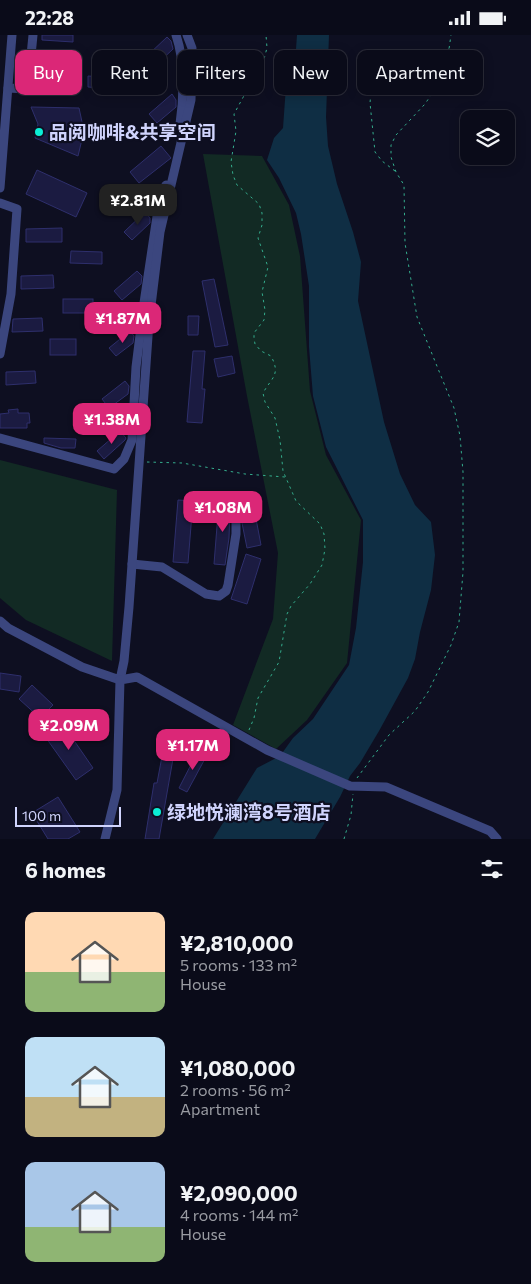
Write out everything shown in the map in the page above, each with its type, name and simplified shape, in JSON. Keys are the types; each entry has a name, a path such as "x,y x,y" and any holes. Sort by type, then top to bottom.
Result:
{"street":[{"path":"0,188 12,35"},
{"path":"8,88 26,89 33,35"},
{"path":"0,438 114,469 127,453 132,440 136,367 150,258 159,203 170,173 180,122 183,90 179,44 176,35"},
{"path":"105,839 117,790 120,681 124,661 138,462 160,233 191,100 192,48 187,35"},
{"path":"0,203 17,209 11,294 0,353"},
{"path":"132,564 162,567 206,594 219,596 226,591 228,585 236,535 236,509"},
{"path":"0,621 8,628 82,667 120,681 137,677 267,750 352,786 386,787 490,831 497,839"}],"path":[{"path":"249,731 258,698 279,662 287,614 322,565 325,549 324,534 320,524 296,501 283,471 280,440 275,418 265,402 263,393 274,378 276,371 271,356 261,351 255,344 254,338 254,333 264,320 265,310 262,292 268,267 258,238 262,225 262,213 259,204 238,185 233,175 231,163 236,131 234,114 264,59 267,48 266,35"},
{"path":"344,839 351,815 352,786 389,735 416,711 428,692 451,645 459,623 463,572 463,472 460,436 454,408 417,317 405,243 404,185 391,157 391,145 396,135 425,104 439,83 447,63 451,35"},
{"path":"396,171 382,161 375,152 370,103 372,81 384,65 392,62 436,59 449,47"},
{"path":"138,462 182,463 245,475 286,477"}],"green space":[{"path":"203,154 262,156 289,205 300,256 310,391 326,455 361,520 347,663 307,720 276,749 233,725 273,619 278,553"},
{"path":"0,460 117,490 112,661 26,620 0,598"}],"water":[{"path":"297,35 329,35 328,50 296,49"},
{"path":"285,95 327,95 328,146 337,184 361,262 358,301 384,422 400,474 415,505 431,522 435,555 431,590 415,659 408,678 315,839 213,839 257,768 280,756 293,738 313,719 349,665 356,628 363,562 363,520 326,447 313,396 309,347 309,286 296,213 279,178 267,160 274,138 283,128"}],"building":[{"path":"42,35 73,35 73,42 42,40"},
{"path":"167,37 171,41 173,49 167,55 167,50 153,50"},
{"path":"88,76 92,76 92,87 88,87"},
{"path":"172,94 176,100 176,107 157,123 149,114"},
{"path":"31,107 79,108 84,131 78,156 35,138 38,124"},
{"path":"161,146 171,158 139,183 130,172"},
{"path":"37,170 87,193 76,217 26,194"},
{"path":"145,212 150,218 150,223 132,240 124,232"},
{"path":"62,228 62,242 26,242 26,229"},
{"path":"71,251 102,252 102,264 70,263"},
{"path":"137,271 142,276 141,284 122,300 114,291"},
{"path":"53,275 54,288 21,289 21,276"},
{"path":"214,279 228,345 215,347 202,281"},
{"path":"63,299 93,299 93,313 63,313"},
{"path":"188,316 199,316 198,335 188,335"},
{"path":"42,318 43,331 12,332 13,319"},
{"path":"130,331 134,336 133,343 116,356 109,348"},
{"path":"50,339 76,339 76,355 50,355"},
{"path":"193,351 205,351 202,389 205,389 202,423 187,422"},
{"path":"232,356 235,373 218,377 214,359"},
{"path":"35,371 36,383 6,385 6,372"},
{"path":"125,381 129,386 128,394 109,408 102,399"},
{"path":"18,409 18,413 29,413 30,423 27,423 27,428 0,428 0,414 9,413 8,410"},
{"path":"120,431 126,438 125,440 104,459 97,451"},
{"path":"44,438 76,439 75,448 61,448 44,443"},
{"path":"178,500 193,501 188,563 173,562"},
{"path":"219,501 232,502 225,565 214,564"},
{"path":"253,503 261,545 247,548 241,506"},
{"path":"246,554 261,559 247,604 231,599"},
{"path":"0,673 21,676 19,692 0,689"},
{"path":"32,685 53,705 40,718 19,699"},
{"path":"62,723 93,768 76,780 44,735"},
{"name":"绿地悦澜湾8号酒店","path":"163,751 174,753 159,839 145,839 154,783 157,783"},
{"path":"198,751 207,755 187,792 179,788"},
{"path":"58,797 80,832 68,839 48,839 32,813"}],"place":[{"name":"品阅咖啡&共享空间","path":"39,132"},
{"name":"绿地悦澜湾8号酒店","path":"157,812"}]}
